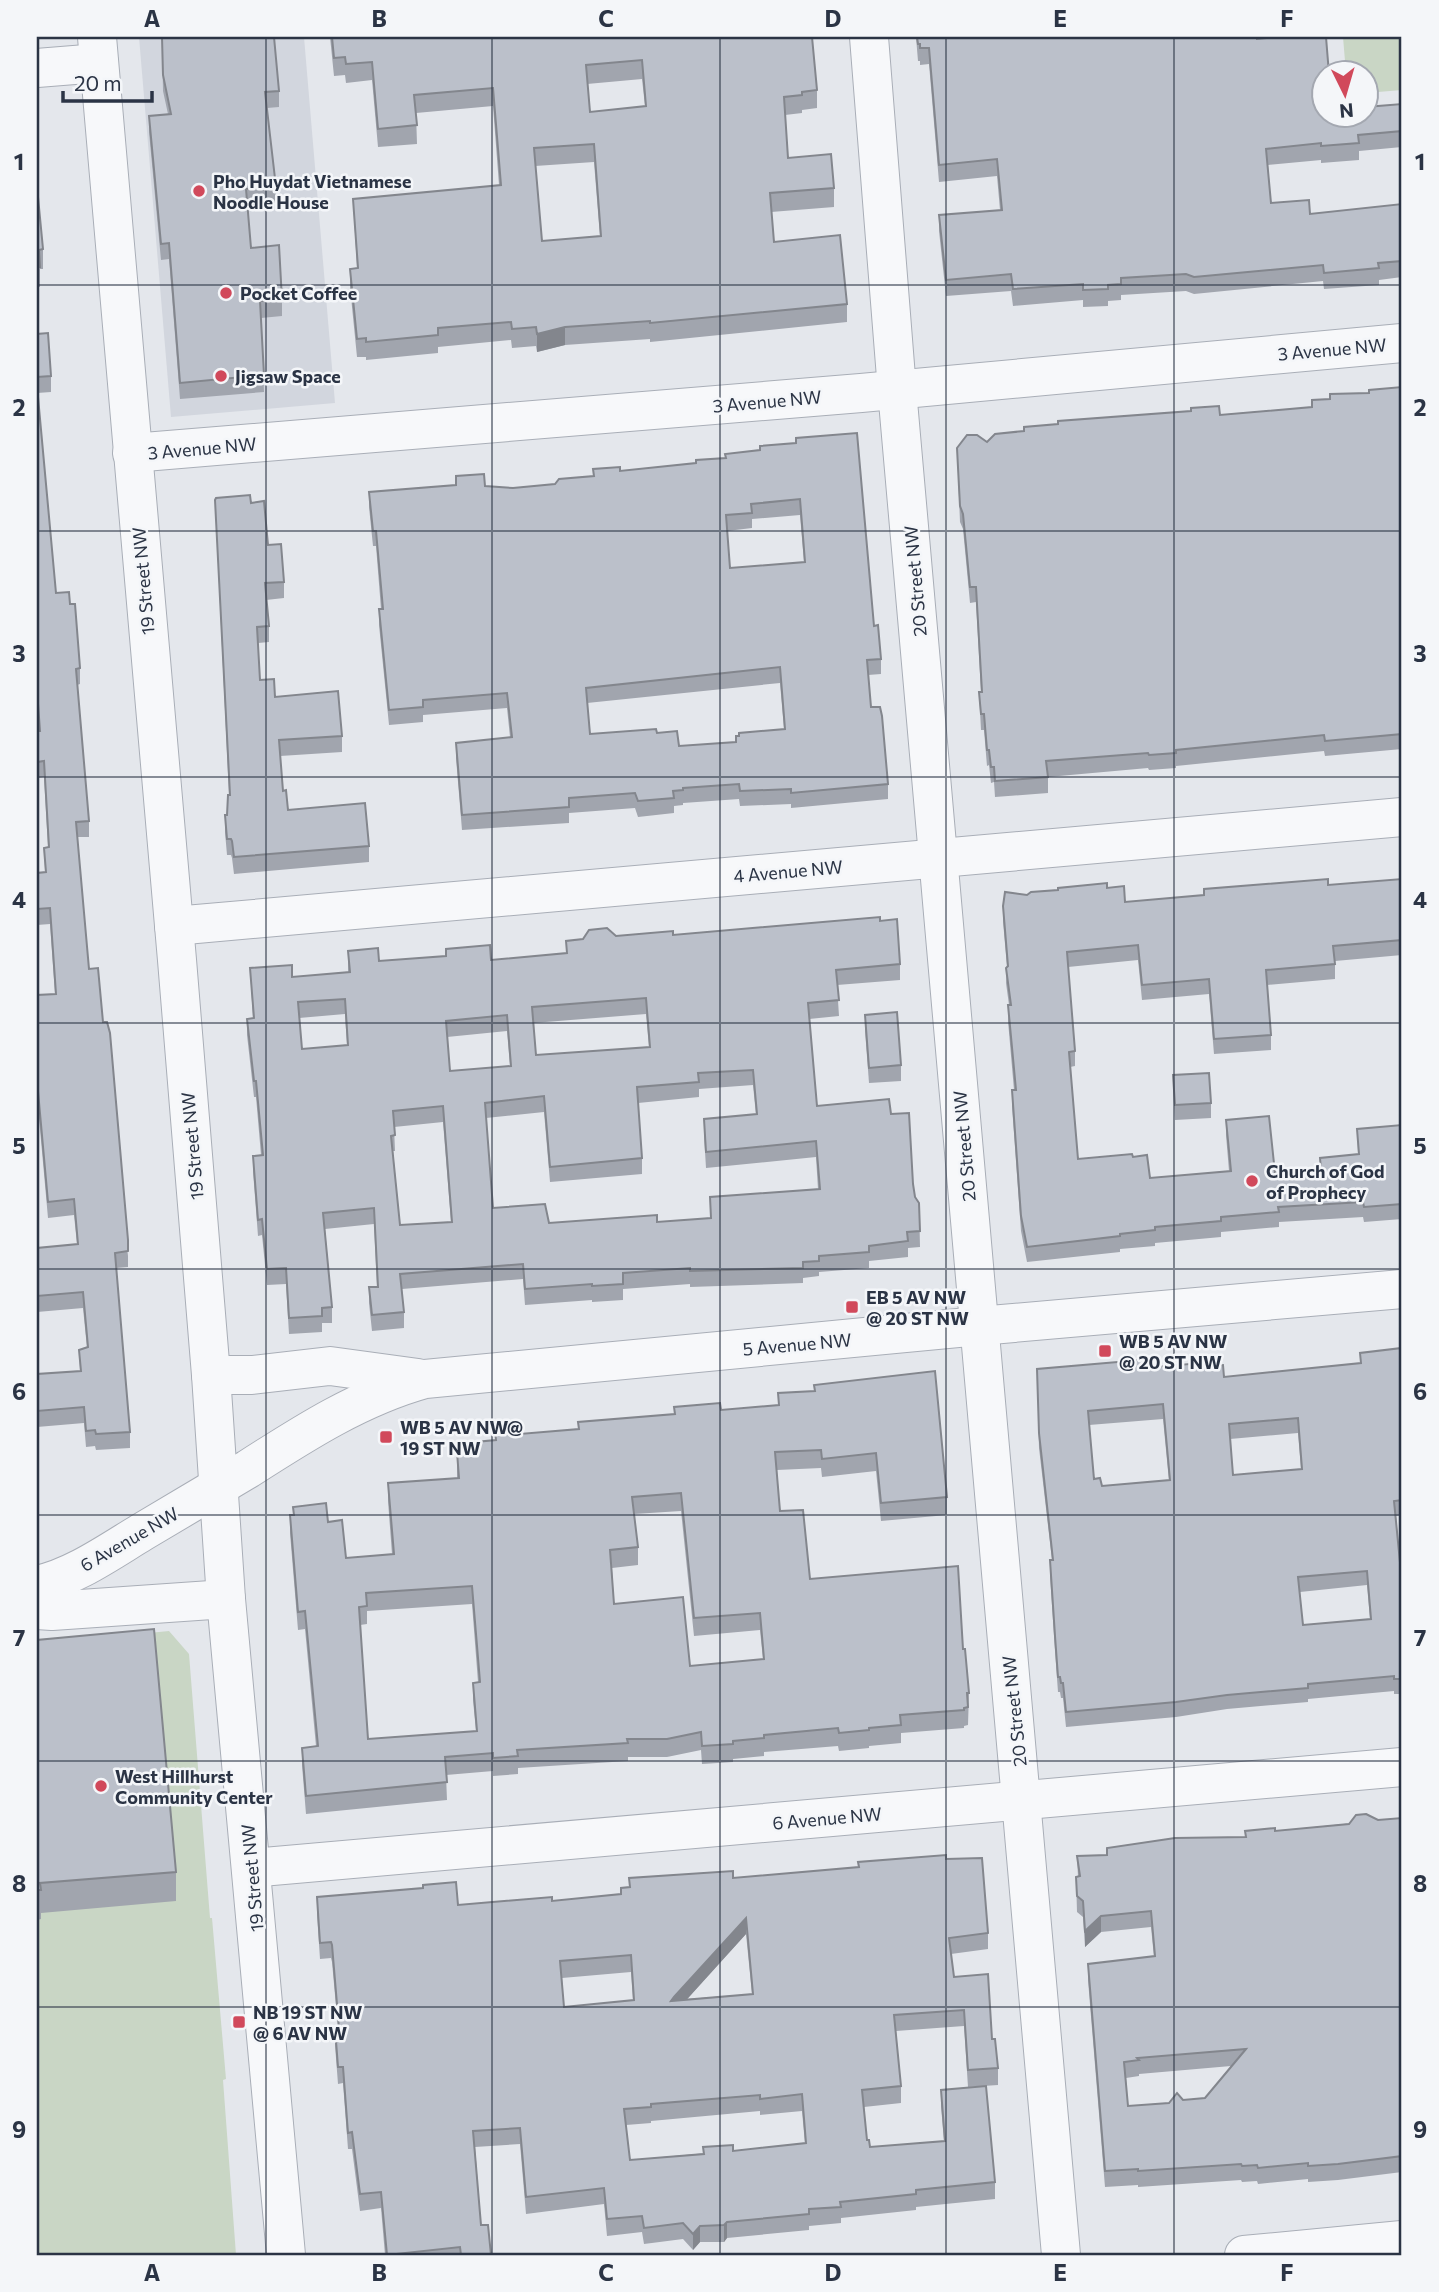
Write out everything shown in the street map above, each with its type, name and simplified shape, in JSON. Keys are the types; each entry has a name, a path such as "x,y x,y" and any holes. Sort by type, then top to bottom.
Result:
{"street":[{"name":"20 Street NW","path":"869,37 897,390 1061,2255"},
{"path":"37,68 98,50"},
{"name":"19 Street NW","path":"98,50 174,926 211,1375 226,1600 286,2255"},
{"name":"3 Avenue NW","path":"132,453 897,390 1402,343"},
{"name":"4 Avenue NW","path":"174,926 1402,817"},
{"name":"5 Avenue NW","path":"218,1487 308,1431 358,1404 400,1386 425,1379 1402,1289"},
{"path":"211,1375 252,1375 330,1366 425,1379"},
{"name":"6 Avenue NW","path":"37,1585 92,1562 218,1487"},
{"path":"37,1610 226,1600"},
{"name":"6 Avenue NW","path":"251,1868 1402,1767"},
{"path":"1244,2255 1402,2240"}],"shaded area":[{"path":"139,37 304,37 335,403 171,417"}],"green space":[{"path":"1343,37 1402,37 1402,90 1380,92 1380,60 1345,60"},
{"path":"169,1631 189,1654 226,2079 223,2080 236,2255 37,2255 37,1644"}],"building":[{"path":"162,37 274,37 279,91 265,92 276,187 246,189 251,248 279,245 282,300 260,301 264,375 180,383 169,243 161,244 149,116 171,114 163,75"},
{"path":"332,37 812,37 817,90 784,97 788,158 831,154 834,188 770,193 774,242 840,235 847,304 650,323 565,327 537,334 536,327 512,329 511,322 438,328 438,335 366,342 366,338 357,339 350,269 358,268 353,199 501,185 493,88 414,95 417,125 378,129 372,62 346,64 345,57 334,58","holes":["642,60 646,106 590,112 586,65","594,144 601,236 542,241 534,148"]},
{"path":"917,37 1326,37 1328,60 1310,60 1310,130 1380,130 1380,106 1402,104 1402,131 1358,135 1359,143 1321,146 1321,143 1266,149 1271,203 1309,200 1310,214 1402,204 1402,261 1378,263 1379,268 1324,273 1323,265 1194,277 1186,274 1121,278 1121,284 1108,285 1108,289 1083,290 1083,284 1013,289 1011,274 946,280 939,215 1002,210 997,159 939,165 929,48 920,48"},
{"path":"37,197 43,249 39,250 40,267 37,267"},
{"path":"48,333 51,376 37,377 37,334"},
{"path":"37,386 56,593 69,592 70,604 75,604 80,668 76,669 89,821 76,822 89,969 98,968 103,1022 107,1022 110,1033 128,1240 128,1251 115,1253 130,1432 96,1434 95,1430 86,1431 84,1407 37,1411 37,1374 81,1371 79,1350 88,1347 83,1292 37,1296 37,1248 78,1244 74,1199 48,1202 37,1080 37,995 56,994 50,908 37,909 37,873 46,872 44,848 49,847 44,761 37,762 37,731 40,731 37,690"},
{"path":"1402,387 1402,734 1325,741 1324,735 1176,750 1176,753 1046,761 1048,777 995,781 994,767 991,767 987,750 984,714 981,714 976,587 970,587 960,506 957,448 967,435 977,435 987,442 995,434 1024,431 1024,427 1058,424 1058,421 1191,411 1191,408 1219,406 1220,415 1312,407 1312,400 1330,399 1330,394 1369,393 1369,390"},
{"path":"857,433 874,626 878,625 881,659 867,660 871,707 880,707 882,716 888,784 791,793 791,789 740,791 739,784 683,788 673,791 674,798 638,801 635,793 569,798 569,807 462,815 456,743 512,737 507,693 423,700 423,707 389,710 379,609 383,609 376,531 373,531 369,492 456,485 456,476 484,474 485,486 513,488 555,484 559,479 594,476 593,469 620,467 620,471 696,463 696,460 726,458 725,454 760,450 760,446 796,443 796,438","holes":["800,499 805,562 730,568 726,515 752,513 751,504","780,667 785,729 739,733 736,742 679,746 677,731 657,733 656,729 590,734 586,688"]},
{"path":"250,495 251,503 264,501 268,545 281,544 284,582 265,583 269,626 257,627 260,680 274,679 275,697 338,691 342,736 279,740 283,791 286,790 288,810 365,803 369,846 234,857 232,841 227,839 225,815 230,795 215,500"},
{"path":"1328,879 1328,885 1402,879 1402,940 1333,946 1335,964 1266,970 1271,1035 1214,1039 1209,979 1142,985 1138,945 1067,952 1075,1051 1069,1052 1078,1159 1147,1155 1150,1178 1231,1171 1226,1120 1269,1116 1275,1173 1321,1170 1320,1158 1359,1154 1357,1129 1402,1125 1402,1204 1364,1207 1363,1202 1278,1207 1279,1212 1221,1217 1221,1221 1155,1227 1155,1230 1120,1236 1027,1247 1021,1216 1012,1090 1016,1090 1008,1005 1011,1005 1006,968 1003,906 1005,892 1027,895 1031,892 1107,883 1107,888 1124,886 1125,902 1204,895 1204,889"},
{"path":"880,917 880,921 897,919 900,964 836,970 839,1000 808,1003 817,1106 889,1099 891,1114 909,1113 913,1184 919,1203 920,1231 907,1232 908,1241 869,1246 869,1252 819,1256 819,1261 803,1262 803,1268 690,1271 690,1268 623,1273 623,1284 525,1289 523,1264 400,1274 404,1312 372,1315 369,1287 378,1287 374,1208 323,1213 332,1307 322,1308 322,1316 289,1318 286,1268 267,1269 262,1219 258,1220 253,1156 263,1155 247,1019 254,1018 250,968 292,965 292,977 350,972 348,951 378,948 379,961 446,956 446,949 490,945 491,960 567,953 566,941 583,939 589,930 607,928 616,936 673,931 673,935","holes":["646,998 650,1047 536,1055 532,1007","345,999 348,1045 302,1049 298,1002","507,1015 511,1066 450,1071 446,1021","753,1070 757,1114 704,1119 706,1152 816,1141 820,1189 710,1197 711,1218 657,1222 657,1215 549,1223 545,1204 493,1208 485,1103 544,1096 550,1167 642,1158 637,1087 699,1082 698,1073","443,1106 452,1222 400,1225 391,1136 395,1135 393,1111"]},
{"path":"897,1012 901,1065 869,1068 865,1015"},
{"path":"1209,1073 1211,1103 1175,1105 1173,1075"},
{"path":"1402,1348 1402,1500 1394,1501 1402,1583 1402,1679 1394,1679 1394,1676 1308,1684 1308,1688 1066,1712 1063,1683 1058,1677 1050,1560 1053,1560 1039,1433 1037,1369 1152,1359 1153,1367 1215,1362 1215,1366 1223,1365 1224,1377 1361,1363 1360,1353","holes":["1163,1404 1170,1480 1102,1486 1100,1478 1094,1479 1088,1411","1298,1418 1302,1469 1233,1475 1229,1424","1367,1571 1371,1619 1303,1625 1298,1577"]},
{"path":"935,1371 947,1497 881,1503 876,1453 822,1459 821,1450 775,1452 780,1511 803,1510 810,1579 958,1566 968,1707 964,1710 900,1715 901,1725 839,1733 838,1728 764,1735 764,1738 733,1741 733,1744 702,1746 701,1732 667,1739 627,1739 628,1743 517,1750 518,1756 493,1758 493,1753 445,1757 447,1782 306,1796 302,1748 318,1746 305,1611 298,1612 290,1515 294,1515 293,1507 326,1503 328,1522 342,1520 346,1558 394,1554 388,1483 459,1478 457,1452 465,1452 464,1443 496,1440 495,1431 520,1428 520,1434 579,1429 578,1422 675,1414 674,1407 720,1403 721,1410 779,1405 778,1393 815,1391 814,1385","holes":["681,1493 694,1618 760,1613 764,1659 690,1666 683,1597 614,1604 610,1550 638,1547 632,1497","472,1586 480,1682 473,1683 477,1731 368,1739 359,1607 367,1606 366,1593"]},
{"name":"West Hillhurst Community Center","path":"154,1629 176,1872 40,1883 41,1890 37,1890 37,1640"},
{"path":"1366,1814 1378,1820 1402,1818 1402,2156 1308,2166 1308,2163 1258,2168 1257,2165 1241,2164 1105,2171 1088,1964 1155,1956 1151,1911 1101,1916 1085,1931 1083,1901 1077,1896 1076,1877 1080,1876 1077,1856 1107,1855 1107,1848 1175,1838 1246,1837 1245,1831 1349,1824 1356,1815","holes":["1246,2049 1205,2098 1183,2100 1177,2093 1169,2103 1128,2106 1124,2062 1139,2060 1137,2058"]},
{"path":"946,1855 946,1859 982,1858 988,1933 949,1938 954,1977 988,1974 992,2039 995,2039 998,2068 968,2070 964,2010 894,2015 901,2086 862,2090 870,2147 945,2141 941,2090 986,2086 995,2182 916,2190 916,2194 840,2202 841,2207 809,2209 809,2214 700,2226 693,2234 683,2223 644,2228 642,2216 607,2219 604,2188 526,2197 520,2128 473,2131 481,2225 488,2225 491,2255 461,2255 460,2247 387,2255 381,2192 360,2194 352,2132 348,2133 343,2067 338,2067 335,2028 339,2028 332,1945 331,1942 320,1943 317,1897 423,1888 423,1885 456,1882 458,1905 552,1897 552,1901 621,1894 621,1888 630,1887 629,1878 733,1871 733,1878 859,1867 858,1862","holes":["746,1918 753,1994 671,2001 674,1997","631,1955 634,2000 564,2007 560,1961","802,2094 806,2143 733,2151 733,2145 703,2147 704,2154 630,2160 624,2109 651,2107 651,2104 760,2095 760,2099"]}],"place":[{"name":"Pho Huydat Vietnamese Noodle House","path":"199,191"},
{"name":"Pocket Coffee","path":"226,293"},
{"name":"Jigsaw Space","path":"221,376"},
{"name":"Church of God of Prophecy","path":"1252,1181"},
{"name":"EB 5 AV NW @ 20 ST NW","path":"852,1307"},
{"name":"WB 5 AV NW @ 20 ST NW","path":"1105,1351"},
{"name":"WB 5 AV NW@ 19 ST NW","path":"386,1437"},
{"name":"West Hillhurst Community Center","path":"101,1786"},
{"name":"NB 19 ST NW @ 6 AV NW","path":"239,2022"}]}
